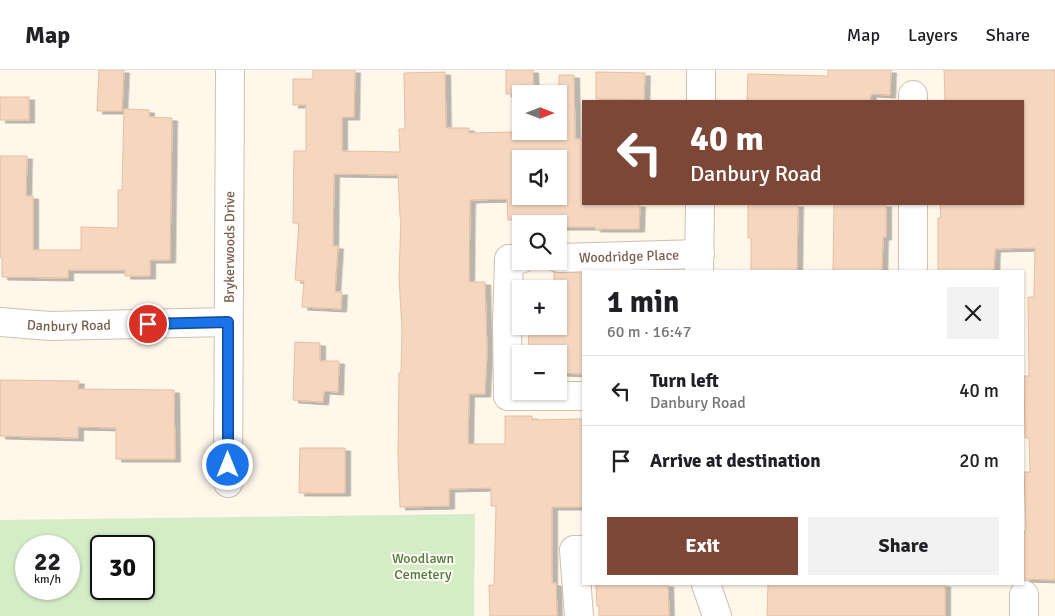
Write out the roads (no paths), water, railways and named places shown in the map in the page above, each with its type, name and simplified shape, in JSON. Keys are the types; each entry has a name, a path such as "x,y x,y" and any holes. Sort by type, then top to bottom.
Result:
{"street":[{"name":"Brykerwoods Drive","path":"228,482 230,70"},
{"path":"701,70 701,100"},
{"path":"700,205 700,263"},
{"path":"913,205 913,270"},
{"name":"Woodridge Place","path":"567,258 700,263"},
{"path":"512,259 509,259 506,325 508,396 582,396"},
{"name":"Danbury Road","path":"0,322 50,326 228,322"},
{"path":"579,616 574,550 582,550"},
{"path":"706,585 717,616"}],"park label":[{"name":"Woodlawn Cemetery","path":"423,566"}]}
